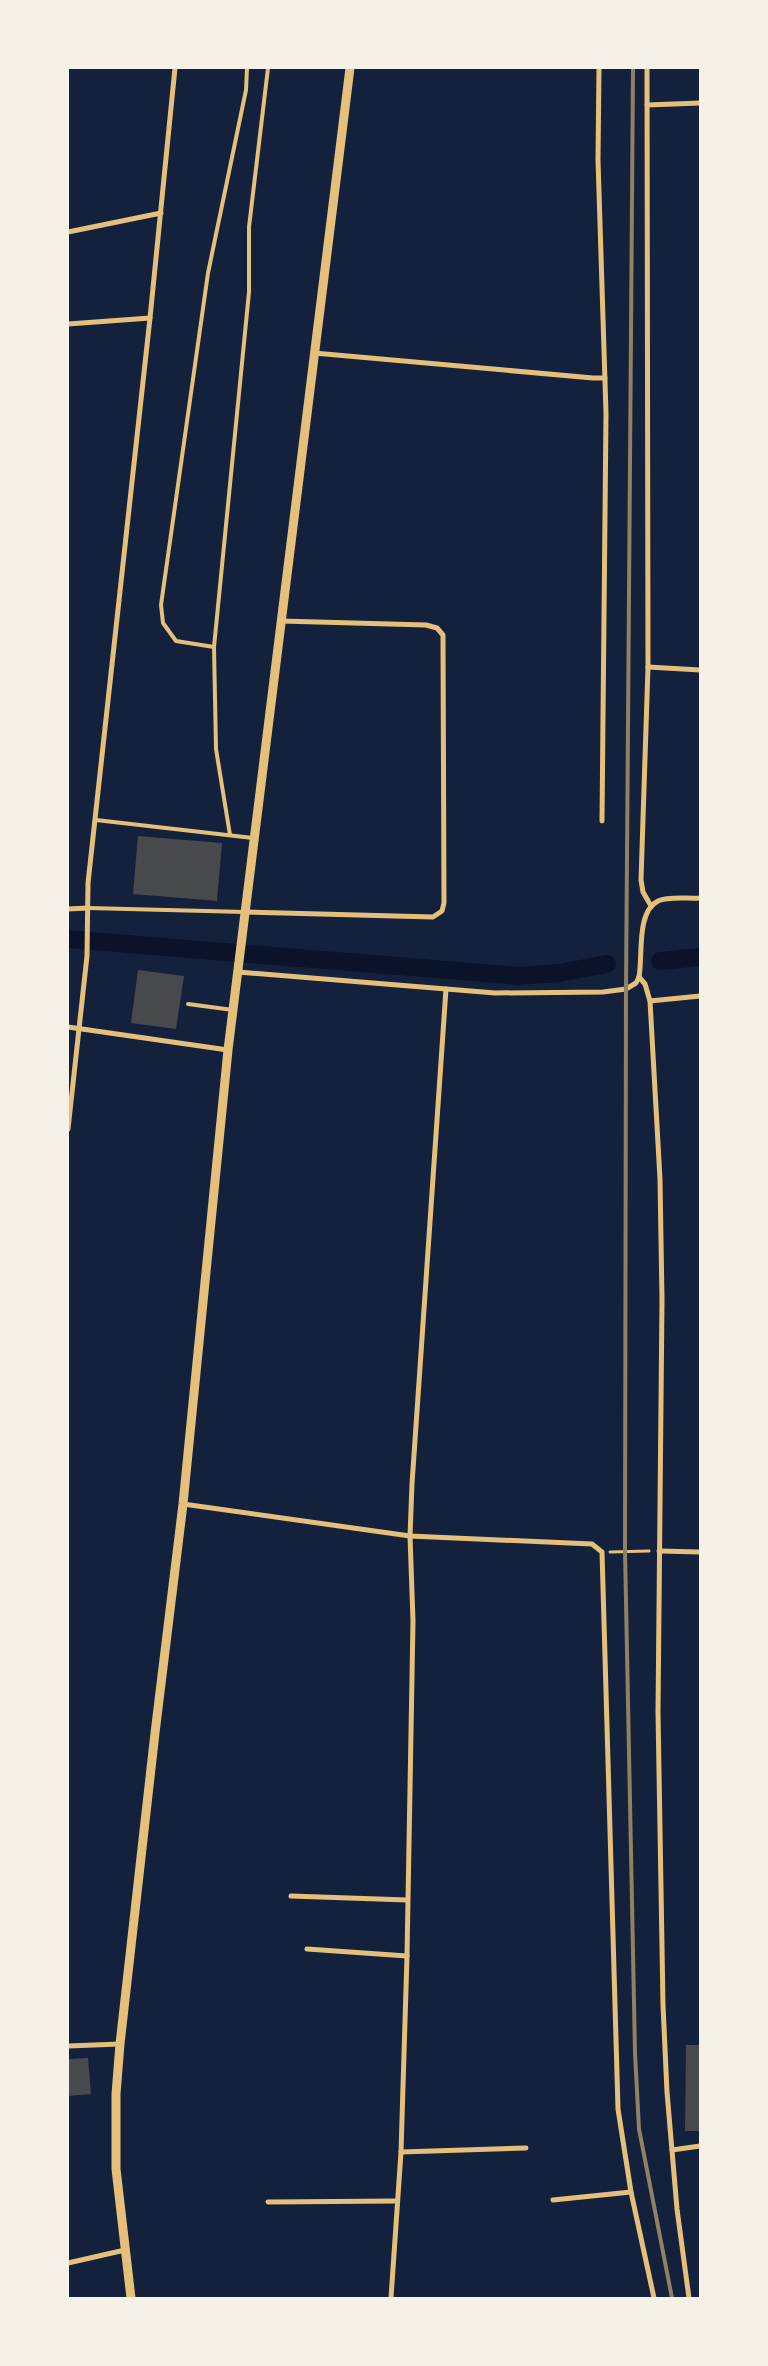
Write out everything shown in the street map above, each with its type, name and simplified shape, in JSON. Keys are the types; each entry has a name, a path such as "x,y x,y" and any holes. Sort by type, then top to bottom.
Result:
{"street":[{"path":"68,1129 87,956 88,883 162,213 175,68"},
{"path":"131,2298 116,2169 115,2129 120,2044 183,1504 228,1050 256,838 313,353 350,68"},
{"path":"599,68 598,160 605,378 602,821"},
{"path":"647,68 648,667 641,880 643,892 651,906"},
{"path":"647,105 700,103"},
{"path":"68,232 162,213"},
{"path":"68,324 150,318"},
{"path":"313,353 605,378"},
{"path":"246,912 433,917 442,911 444,903 443,635 437,628 426,625 281,620"},
{"path":"648,667 700,670"},
{"path":"238,972 495,993 584,993 626,988 636,983 639,977 644,922 647,911 651,906 659,901 700,898"},
{"path":"68,909 88,908"},
{"path":"639,977 645,984 650,1001 660,1179 662,1300 658,1712 662,2005 672,2150 689,2298"},
{"path":"391,2298 401,2152 407,1956 413,1621 410,1536 424,1291 446,990"},
{"path":"650,1001 700,996"},
{"path":"68,1027 228,1050"},
{"path":"183,1504 410,1536 592,1544 602,1552 618,2110 632,2192 654,2298"},
{"path":"659,1552 700,1552"},
{"path":"291,1896 407,1900"},
{"path":"308,1949 407,1956"},
{"path":"68,2046 120,2044"},
{"path":"672,2150 700,2146"},
{"path":"401,2152 526,2148"},
{"path":"553,2200 632,2192"},
{"path":"268,2202 397,2201"},
{"path":"68,2263 125,2250"}],"lane":[{"path":"214,647 176,641 163,623 161,605 208,273 246,90 247,68"},
{"path":"230,835 216,749 214,647 249,292 249,228 268,68"},
{"path":"96,820 256,838"},
{"path":"88,908 246,912"},
{"path":"188,1004 233,1010"}],"path":[{"path":"602,1552 659,1552"}],"building":[{"path":"138,836 222,843 217,901 133,894"},
{"path":"138,970 184,976 176,1029 131,1023"},
{"path":"686,2045 700,2045 700,2131 685,2131"},
{"path":"88,2058 91,2094 68,2096 68,2059"}],"waterway":[{"path":"68,939 518,976 559,973 607,964"},
{"path":"660,961 700,957"}],"railway":[{"path":"633,68 626,989 625,1551 635,2053 639,2129 672,2298"}]}
